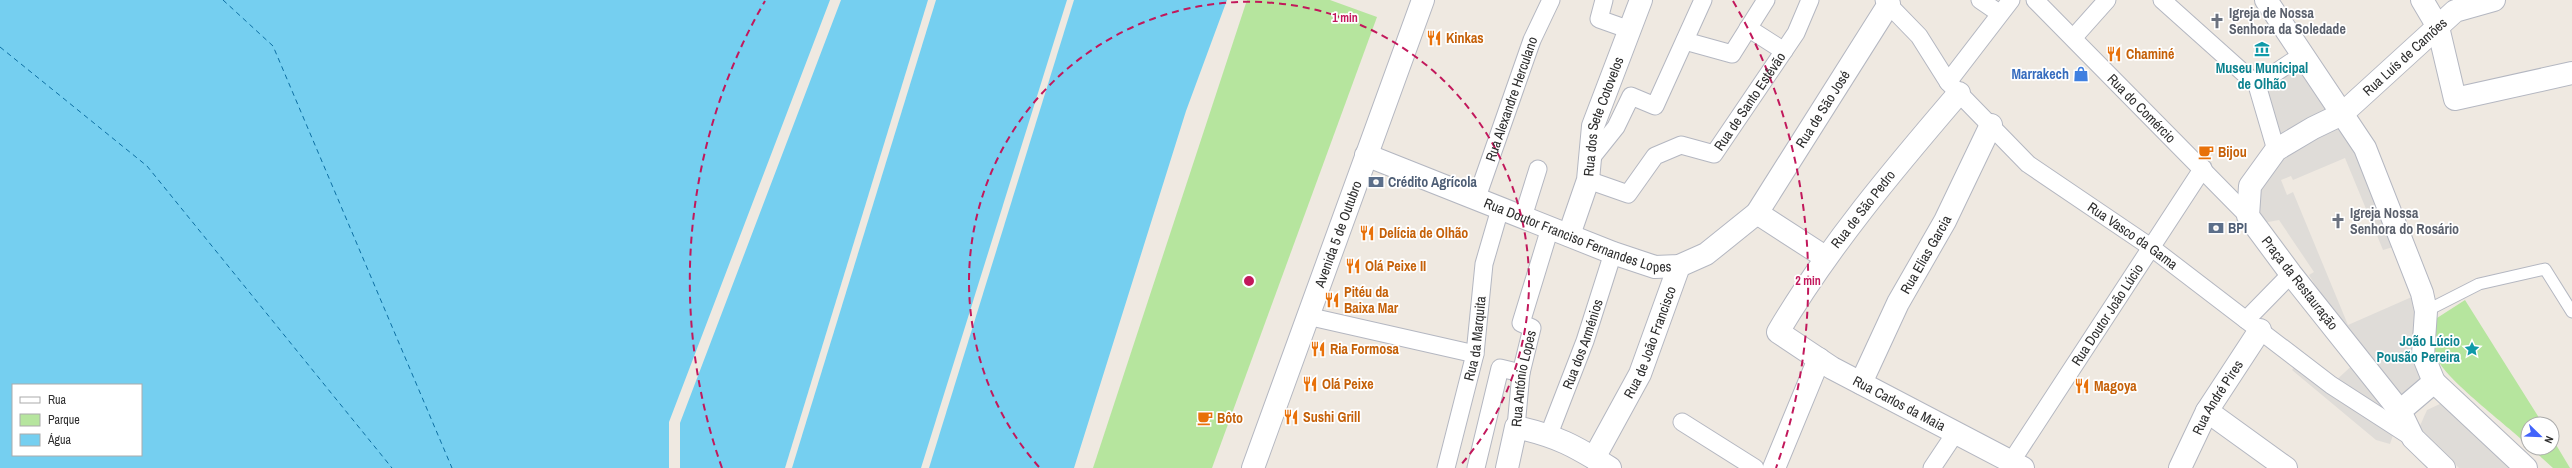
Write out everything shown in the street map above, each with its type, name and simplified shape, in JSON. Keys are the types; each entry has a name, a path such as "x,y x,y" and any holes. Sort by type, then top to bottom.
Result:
{"street":[{"name":"Avenida 5 de Outubro","path":"1253,468 1422,0"},
{"name":"Rua Alexandre Herculano","path":"1476,200 1532,40 1551,0"},
{"path":"1604,0 1599,19 1630,30"},
{"name":"Rua dos Sete Cotovelos","path":"1560,231 1588,180 1592,157 1593,126 1641,0"},
{"path":"1592,157 1616,127 1631,96 1655,106 1702,0"},
{"name":"Rua de Santo Estêvão","path":"1588,180 1628,194 1655,156 1681,145 1714,154 1796,33 1810,0"},
{"path":"1980,0 1999,13"},
{"path":"1954,88 1999,13 2011,0"},
{"name":"Rua do Comércio","path":"2035,0 2074,37 2248,216"},
{"path":"2074,37 2107,0"},
{"path":"2162,0 2257,85 2276,150"},
{"path":"2266,0 2365,148 2422,293 2426,311 2423,355 2434,382 2526,468"},
{"path":"2422,0 2438,27 2456,99 2572,73"},
{"name":"Rua Luís de Camões","path":"2342,114 2455,12 2494,0"},
{"path":"1685,41 1732,54 1763,1"},
{"name":"Rua Vasco da Gama","path":"1886,2 1919,36 1954,88 2028,164 2152,248 2330,385 2413,438"},
{"name":"Rua de São José","path":"1757,213 1886,2"},
{"path":"1748,28 1784,51"},
{"path":"2257,85 2302,55"},
{"name":"Rua de São Pedro","path":"1778,332 1825,257 1954,88"},
{"path":"2248,216 2250,186 2276,150 2313,128 2342,114"},
{"name":"Rua Elias Garcia","path":"1861,383 1898,303 1945,221 1991,126"},
{"name":"Rua Doutor Franciso Fernandes Lopes","path":"1366,155 1476,200 1560,231 1613,253 1655,267 1679,266"},
{"name":"Rua Doutor João Lúcio","path":"2017,465 2203,168"},
{"path":"1523,217 1538,169"},
{"name":"Rua da Marquita","path":"1446,468 1475,354 1484,264 1500,209"},
{"path":"1679,266 1706,254 1757,213 1825,257"},
{"name":"Praça da Restauração","path":"2248,216 2290,274 2400,411 2413,438"},
{"name":"Rua António Lopes","path":"1507,468 1516,427 1521,373 1532,328 1521,323 1560,231"},
{"name":"Rua dos Arménios","path":"1549,434 1585,341 1613,253"},
{"name":"Rua de João Francisco","path":"1602,463 1640,374 1679,266"},
{"path":"2253,325 2290,274"},
{"path":"1307,316 1475,354"},
{"name":"Rua André Pires","path":"2180,468 2207,411 2253,325"},
{"name":"Rua Carlos da Maia","path":"1778,332 1819,359 1861,383 2017,465"},
{"path":"1774,468 1819,359"},
{"path":"1476,468 1500,368 1521,373"},
{"path":"2400,411 2434,382"},
{"path":"2207,411 2286,468"},
{"path":"1682,422 1755,468"},
{"path":"1516,427 1549,434 1602,463"},
{"path":"1932,468 1956,432"},
{"path":"2413,438 2444,468"}],"lane":[{"path":"2426,311 2479,284 2545,269 2572,312"}],"green space":[{"path":"1247,0 1330,0 1377,17 1212,468 1093,468"},
{"path":"2465,300 2538,416 2520,416 2520,438 2464,390 2442,367 2436,353 2435,333 2437,318"},
{"path":"2560,451 2570,468 2553,468 2540,456 2560,456"}],"shaded area":[{"path":"2302,55 2342,114 2422,293 2434,382 2393,435 2390,444 2376,440 2292,370 2299,360 2331,385 2359,359 2309,275 2314,272 2279,220 2263,223 2250,186 2276,150 2257,85","holes":["2345,158 2383,250 2393,247 2414,296 2348,325 2293,192 2287,195 2281,180 2291,176 2293,180"]},
{"path":"2442,403 2515,468 2459,468 2419,428 2427,410"}],"water":[{"path":"0,0 1227,0 1186,111 1074,468 0,468"}],"pier":[{"path":"830,0 841,0 680,423 680,468 669,468 669,422"},
{"path":"928,0 936,0 792,468 785,468"},
{"path":"1067,0 1074,0 929,468 921,468"}],"ferry route":[{"path":"223,0 273,46 452,468"},
{"path":"0,47 147,166 392,468"}],"place":[{"name":"Igreja de Nossa Senhora da Soledade","path":"2217,21"},
{"name":"Kinkas","path":"1434,38"},
{"name":"Museu Municipal de Olhão","path":"2262,49"},
{"name":"Chaminé","path":"2114,54"},
{"name":"Marrakech","path":"2081,74"},
{"name":"Bijou","path":"2206,152"},
{"name":"Crédito Agrícola","path":"1376,182"},
{"name":"Igreja Nossa Senhora do Rosário","path":"2338,221"},
{"name":"BPI","path":"2216,228"},
{"name":"Delícia de Olhão","path":"1367,233"},
{"name":"Olá Peixe II","path":"1353,266"},
{"name":"Pitéu da Baixa Mar","path":"1332,300"},
{"name":"Ria Formosa","path":"1318,349"},
{"name":"João Lúcio Pousão Pereira","path":"2472,349"},
{"name":"Olá Peixe","path":"1310,384"},
{"name":"Magoya","path":"2082,386"},
{"name":"Sushi Grill","path":"1291,417"},
{"name":"Bôto","path":"1205,418"}]}
